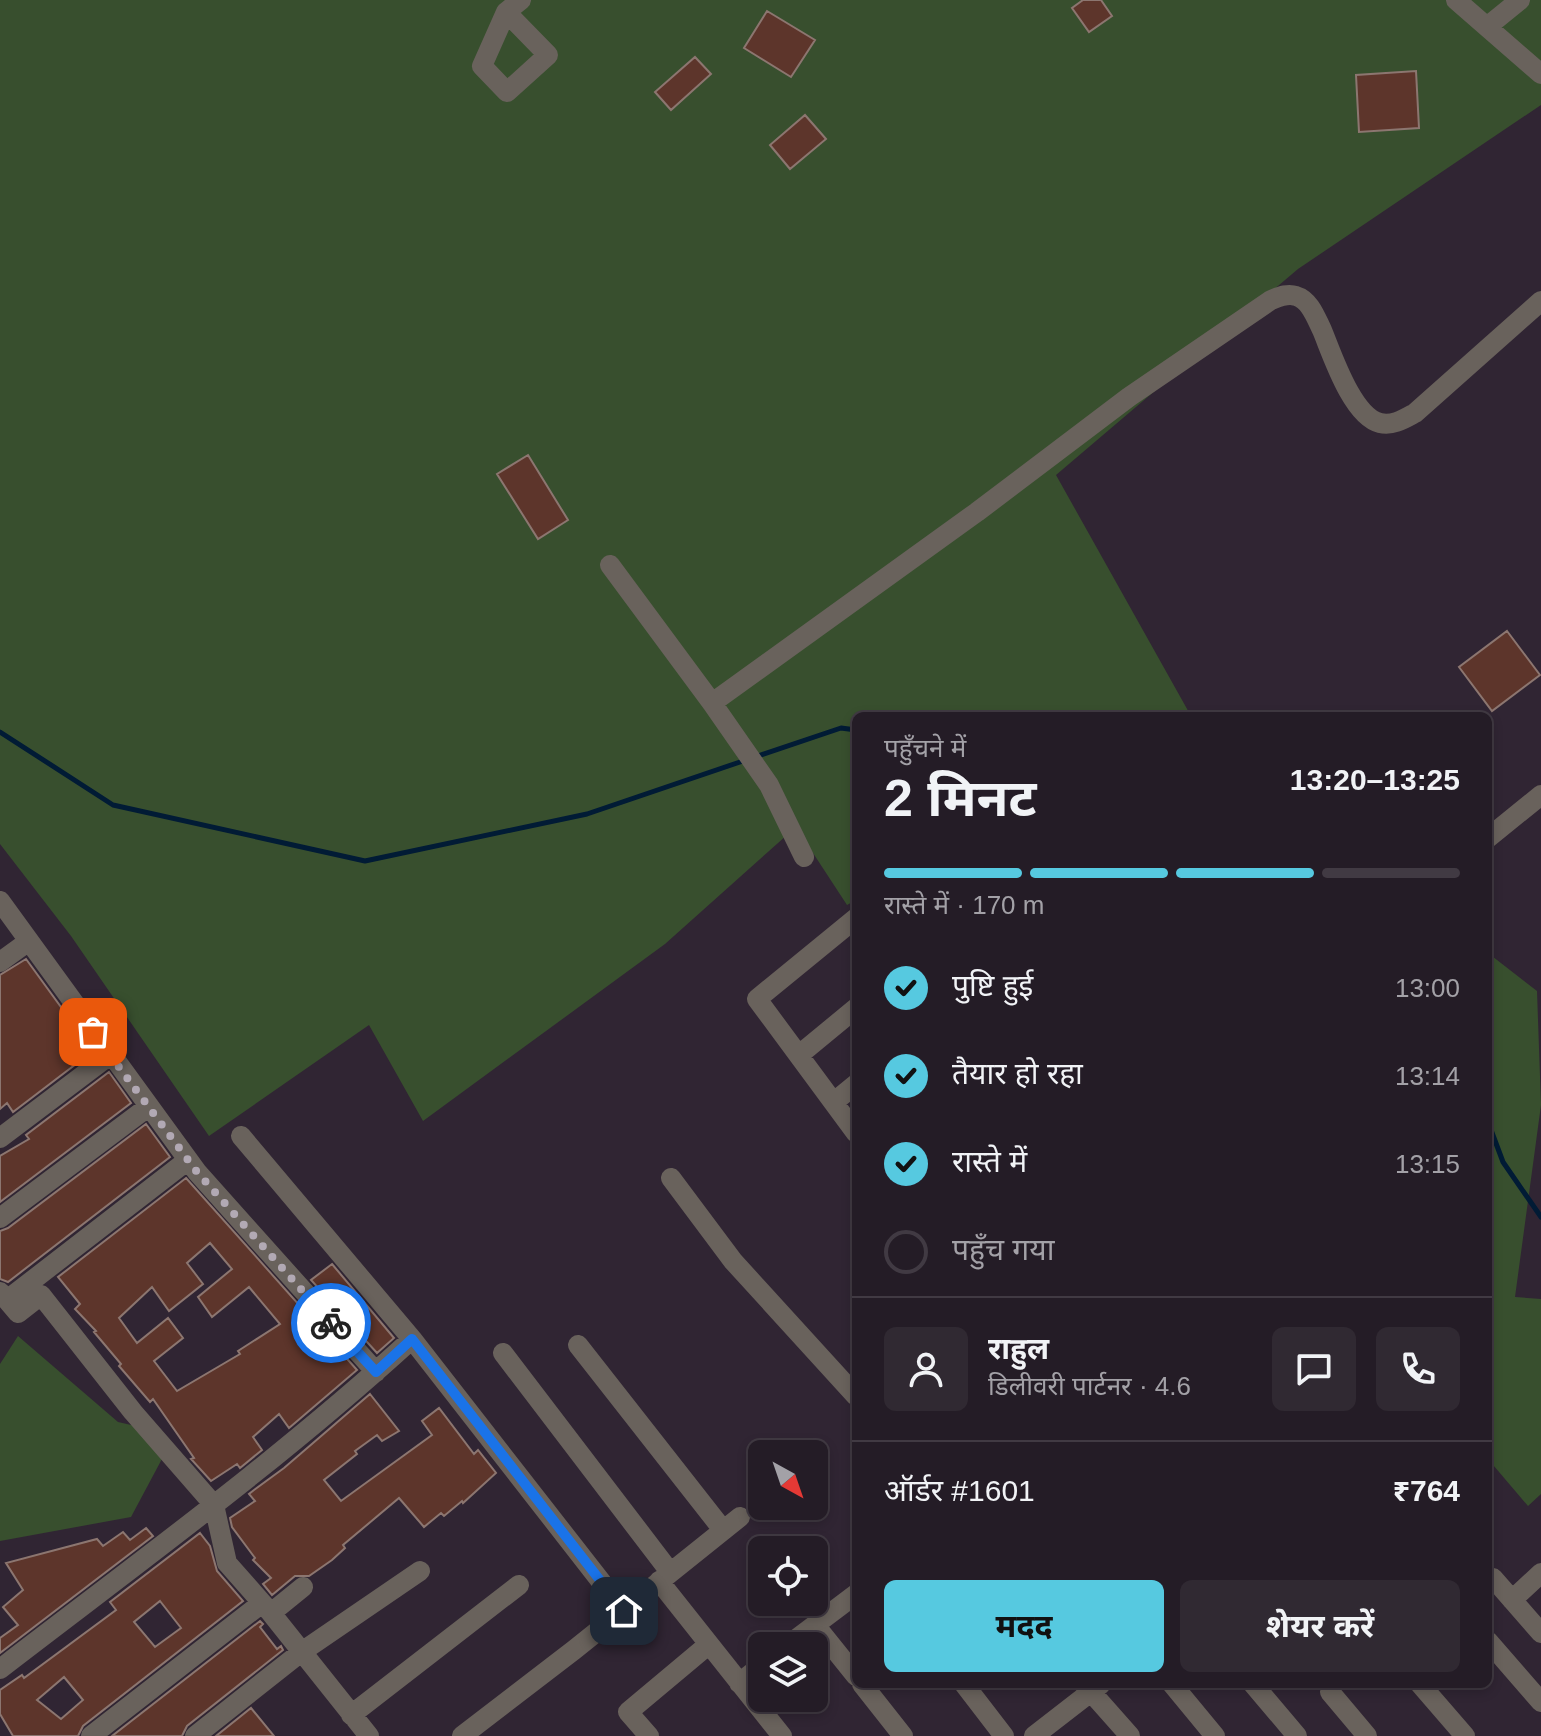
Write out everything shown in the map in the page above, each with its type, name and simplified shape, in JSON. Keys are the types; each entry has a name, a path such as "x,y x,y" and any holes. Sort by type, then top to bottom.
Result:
{"street":[{"path":"1456,0 1541,74"},
{"path":"1488,26 1520,0"},
{"path":"712,703 977,512 1129,397 1271,300 1285,295 1297,296 1306,302 1315,314 1349,393 1367,417 1380,423 1396,423 1415,413 1541,301"},
{"path":"610,565 769,785 804,857"},
{"path":"1492,835 1541,795"},
{"path":"0,901 188,1160 376,1372"},
{"path":"852,921 757,999 852,1127"},
{"path":"0,962 29,941"},
{"path":"799,1055 852,1011"},
{"path":"0,1138 110,1055"},
{"path":"834,1102 852,1087"},
{"path":"0,1218 148,1107"},
{"path":"241,1136 412,1339 624,1611"},
{"path":"188,1160 4,1296 18,1313 41,1295 133,1412 214,1505 227,1563 369,1736"},
{"path":"671,1178 733,1261 852,1390"},
{"path":"0,1669 214,1505 412,1339"},
{"path":"578,1345 723,1530"},
{"path":"503,1353 664,1576 708,1645 782,1736"},
{"path":"462,1736 740,1517"},
{"path":"195,1736 300,1653 420,1571"},
{"path":"1512,1600 1541,1573"},
{"path":"1493,1578 1541,1633"},
{"path":"351,1715 519,1585"},
{"path":"91,1736 266,1608 303,1587"},
{"path":"806,1632 852,1597"},
{"path":"815,1625 852,1671"},
{"path":"649,1736 628,1712 708,1645"},
{"path":"1492,1646 1541,1702"},
{"path":"739,1683 748,1676"},
{"path":"865,1688 903,1736"},
{"path":"967,1688 1004,1736"},
{"path":"1045,1733 1091,1688"},
{"path":"1093,1688 1130,1736"},
{"path":"1175,1688 1215,1736"},
{"path":"1256,1688 1297,1736"},
{"path":"1423,1688 1465,1736"},
{"path":"1330,1692 1367,1736"}],"green space":[{"path":"0,0 1541,0 1541,105 1298,269 1056,475 1189,712 852,712 852,902 847,905 796,827 665,944 423,1121 369,1025 209,1136 71,936 0,844"},
{"path":"1492,956 1537,991 1541,1105 1515,1297 1541,1299 1541,1494 1528,1506 1492,1464"},
{"path":"18,1336 118,1422 140,1427 163,1457 131,1517 0,1541 0,1364"}],"building":[{"path":"1083,0 1101,0 1112,16 1089,32 1072,8"},
{"path":"767,11 815,40 791,77 744,48"},
{"path":"695,57 711,74 671,110 655,92"},
{"path":"1416,71 1419,128 1359,132 1356,75"},
{"path":"805,115 826,139 790,169 770,145"},
{"path":"528,455 568,520 538,539 497,474"},
{"path":"1507,631 1540,675 1492,711 1459,667"},
{"path":"26,959 93,1051 13,1112 7,1103 0,1109 0,975"},
{"path":"109,1072 131,1103 0,1202 0,1156 29,1139 26,1135"},
{"path":"146,1124 170,1157 8,1282 0,1279 0,1231"},
{"path":"186,1178 357,1370 289,1428 279,1414 253,1437 262,1450 240,1468 237,1464 211,1481 191,1459 194,1458 153,1399 150,1402 119,1366 121,1364 96,1331 75,1309 80,1304 58,1277","holes":["210,1243 232,1269 198,1297 212,1317 249,1287 280,1324 238,1351 240,1354 177,1391 154,1361 183,1338 168,1318 137,1343 119,1318 152,1287 169,1311 203,1284 187,1263"]},
{"path":"332,1264 394,1338 377,1353 311,1280"},
{"path":"370,1394 399,1431 382,1441 377,1435 324,1480 341,1501 432,1435 422,1421 439,1408 474,1454 478,1450 496,1473 463,1503 444,1516 441,1513 424,1527 399,1498 343,1545 345,1548 332,1560 309,1576 295,1576 272,1595 263,1584 271,1578 253,1560 255,1558 232,1527 230,1518 255,1501 249,1494"},
{"path":"146,1528 153,1536 0,1653 0,1638 18,1625 3,1607 23,1590 6,1563 97,1539 103,1546 123,1532 130,1540"},
{"path":"200,1533 210,1546 217,1571 243,1601 83,1726 78,1736 13,1736 0,1714 0,1690 22,1675 24,1678 116,1610 110,1602","holes":["160,1601 181,1628 155,1647 134,1622","64,1677 83,1700 61,1719 37,1700"]},
{"path":"260,1621 263,1624 260,1627 277,1649 281,1646 283,1650 187,1726 182,1736 112,1736"},
{"path":"251,1708 274,1736 216,1736"}],"waterway":[{"path":"755,757 841,728 852,729"},
{"path":"0,732 113,805 365,861 587,814 746,760"},
{"path":"1492,1133 1503,1162 1541,1217"}],"way so far":[{"path":"93,1032 197,1172 331,1323"}],"route":[{"path":"331,1323 376,1372 412,1339 624,1611"}]}
